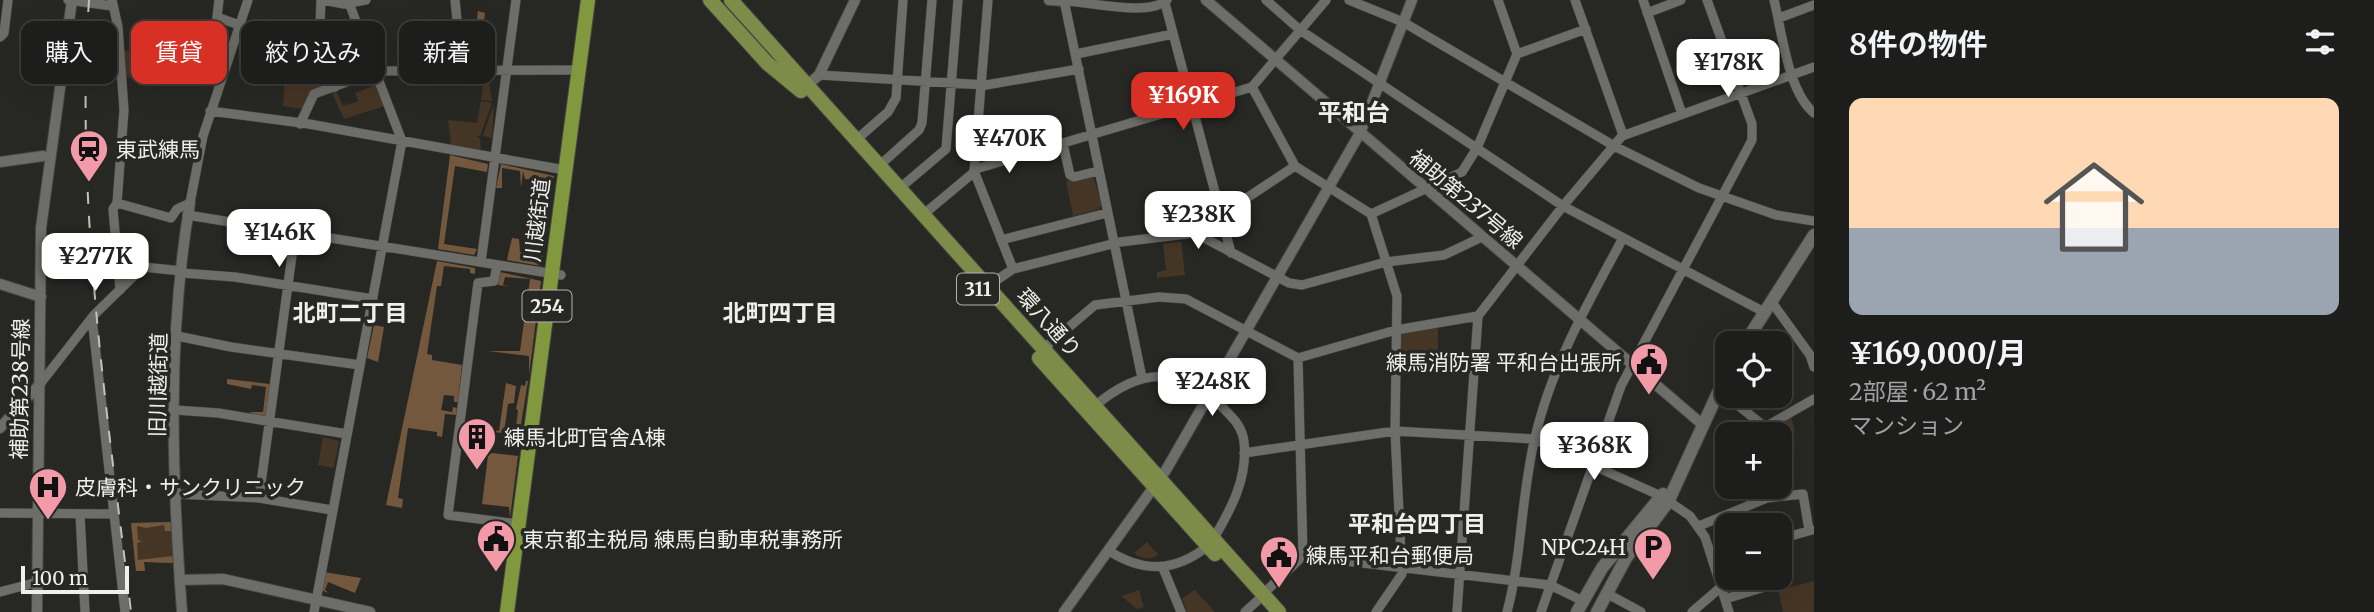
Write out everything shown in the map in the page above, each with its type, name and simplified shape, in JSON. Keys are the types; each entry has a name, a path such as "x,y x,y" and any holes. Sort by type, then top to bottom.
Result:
{"highway":[{"name":"川越街道","path":"516,612 556,274 565,170 588,0"},
{"name":"川越街道","path":"507,612 598,0"}],"main road":[{"path":"710,0 766,63 804,88"},
{"name":"環八通り","path":"720,0 880,165 1095,406 1157,483"},
{"name":"環八通り","path":"731,0 804,88 1263,602 1279,612"},
{"path":"743,0 801,68 804,88"},
{"path":"1753,331 1814,235"},
{"path":"1582,608 1609,568 1665,499 1715,399"},
{"path":"1597,612 1643,529"}],"street":[{"path":"0,37 4,33 8,0"},
{"path":"71,0 112,3 118,27 124,110 117,203 113,209 120,290"},
{"name":"補助第238号線","path":"68,21 71,0"},
{"path":"219,0 217,17 239,25"},
{"name":"旧川越街道","path":"182,612 175,410 177,336 187,215 210,111 248,0"},
{"path":"335,87 319,50 322,0 349,3 366,0"},
{"path":"455,0 457,21"},
{"path":"481,262 516,0"},
{"path":"804,88 819,75 855,0"},
{"path":"856,140 891,108 898,80 903,0"},
{"path":"880,165 919,130 932,0"},
{"path":"900,188 946,149 958,0"},
{"path":"988,0 974,171 1013,269"},
{"path":"1049,0 1140,8 1166,1 1231,253"},
{"name":"補助第237号線","path":"1206,0 1703,425"},
{"path":"1266,0 1300,30 1563,206 1683,269 1768,307 1812,353 1814,367"},
{"path":"924,214 974,171 1252,87 1326,0"},
{"path":"1349,0 1403,22 1616,147 1724,197 1776,215 1814,221"},
{"path":"1064,612 1157,483 1360,133 1412,0"},
{"path":"1371,214 1462,172 1477,149 1517,54 1498,0"},
{"path":"1575,0 1623,135"},
{"path":"1643,0 1682,114"},
{"path":"1647,13 1681,0"},
{"path":"1541,612 1632,365 1724,197 1753,134 1741,92 1707,0"},
{"path":"1774,0 1792,75 1812,112"},
{"path":"1064,1 1142,378"},
{"path":"349,3 356,21"},
{"path":"1779,18 1814,5"},
{"path":"1517,54 1586,29"},
{"path":"1076,54 1173,34"},
{"path":"1732,66 1763,55"},
{"path":"1457,612 1478,316 1563,206 1616,147 1623,135 1814,67"},
{"path":"819,75 980,85 1079,69"},
{"path":"495,70 579,70"},
{"name":"補助第238号線","path":"37,612 41,224 60,84"},
{"path":"300,124 314,94 343,84"},
{"path":"314,612 402,141 381,84"},
{"path":"1252,87 1295,166 1371,214 1397,296 1395,431 1401,576 1376,612"},
{"path":"210,111 565,170"},
{"path":"1063,144 1070,175 1074,177 1098,171"},
{"path":"0,162 43,156"},
{"path":"1221,215 1295,166"},
{"path":"117,203 172,218 177,209 190,202"},
{"path":"1001,240 1107,213"},
{"path":"187,215 556,274"},
{"path":"259,498 295,233"},
{"path":"988,286 1013,269 1114,243 1195,233 1293,285 1306,285 1386,262 1444,255 1482,237"},
{"path":"1507,612 1534,439 1550,385 1623,237"},
{"path":"497,265 494,282 478,283 448,515 518,524"},
{"path":"0,428 40,384 92,318 143,267 373,299"},
{"path":"0,284 41,297"},
{"path":"1044,349 1088,308 1159,297 1186,299 1298,358 1396,330 1478,316"},
{"path":"92,318 125,612"},
{"path":"177,336 360,365"},
{"path":"1245,612 1263,602 1303,556 1298,358"},
{"path":"1095,406 1121,385 1142,378 1174,376 1210,394 1238,423 1244,453 1236,500 1211,542 1185,561 1163,568 1134,564 1109,551"},
{"path":"1741,408 1765,427 1813,403"},
{"path":"175,410 347,434"},
{"path":"1244,453 1395,431 1534,439 1665,499 1690,516 1699,526 1715,566"},
{"path":"176,494 259,498 332,510"},
{"path":"1699,526 1767,498 1803,494 1812,530 1792,536"},
{"path":"0,513 114,514"},
{"path":"80,514 85,612"},
{"path":"1303,556 1550,585 1582,608"},
{"path":"1163,568 1181,612"},
{"path":"180,580 223,579 370,612"},
{"path":"0,592 38,582"},
{"path":"1692,612 1717,590"},
{"path":"1722,590 1729,612"},
{"path":"1725,599 1755,590"},
{"path":"1604,602 1641,612"}],"shaded area":[{"path":"478,11 485,13 484,21 477,21"},
{"path":"122,51 131,51 131,77 124,77"},
{"path":"284,84 328,84 303,109 283,106"},
{"path":"483,84 489,84 492,101 481,100"},
{"path":"376,85 385,106 344,119 331,91 335,89 343,106 358,101 355,93"},
{"path":"481,101 492,103 480,136 476,136 480,138 481,150 451,145 448,120 477,123"},
{"path":"494,103 492,138 483,136"},
{"path":"450,155 488,164 487,172 455,166 444,244 477,249 474,255 438,249"},
{"path":"501,164 554,176 541,266 507,260 512,238 519,239 520,252 534,253 543,182 525,179 523,171 521,188 520,171 502,168 502,188 496,188"},
{"path":"1093,176 1102,205 1099,209 1073,216 1066,181"},
{"path":"1181,241 1185,275 1157,278 1157,272 1166,270 1163,244"},
{"path":"437,261 475,268 475,274 470,273 470,269 444,266 441,286 437,286 427,354 432,355 432,360 462,365 458,402 454,402 454,396 444,395 441,410 452,412 453,407 457,408 456,415 445,414 442,437 437,436 437,432 408,428 398,498 403,499 402,508 386,505"},
{"path":"500,272 541,281 529,375 529,356 488,351 520,351 530,279 505,277 503,285 511,287 498,285"},
{"path":"374,325 384,327 378,362 367,358"},
{"path":"1438,326 1438,373 1398,373 1401,332"},
{"path":"227,379 270,384 266,415 262,418 249,412 263,412 266,387 252,385 251,389 227,384"},
{"path":"528,381 519,437 515,436 516,409 521,385 525,386"},
{"path":"506,383 516,386 514,403 508,404 504,433 473,431 473,428 499,431"},
{"path":"1791,416 1795,432 1792,433 1792,422 1781,422"},
{"path":"323,437 339,441 334,468 318,465"},
{"path":"492,453 518,456 510,518 509,507 482,504 488,455"},
{"path":"171,522 173,563 144,562 145,571 136,571 131,523"},
{"path":"171,522 171,531 165,531 164,525 146,528 137,526 138,540 142,541 137,543 138,560 173,556 173,563 144,562 145,571 136,571 131,523"},
{"path":"1147,542 1158,554 1146,558 1134,553"},
{"path":"324,572 361,578 355,593 328,582 325,590 329,593 321,590"},
{"path":"1814,581 1814,612 1783,612 1778,590 1792,590 1792,586"},
{"path":"1139,590 1144,607 1137,609 1121,596"},
{"path":"1195,590 1215,612 1187,612 1182,598"}],"railway":[{"path":"89,0 86,154 90,230 103,383 131,612"}],"place":[{"name":"東武練馬","path":"89,183"},
{"name":"練馬消防署 平和台出張所","path":"1649,396"},
{"name":"練馬北町官舎A棟","path":"477,471"},
{"name":"皮膚科・サンクリニック","path":"48,521"},
{"name":"東京都主税局 練馬自動車税事務所","path":"496,573"},
{"name":"NPC24H","path":"1653,581"},
{"name":"練馬平和台郵便局","path":"1279,589"}],"district":[{"name":"平和台","path":"1354,112"},
{"name":"北町二丁目","path":"350,312"},
{"name":"北町四丁目","path":"780,312"},
{"name":"平和台四丁目","path":"1417,523"}]}
